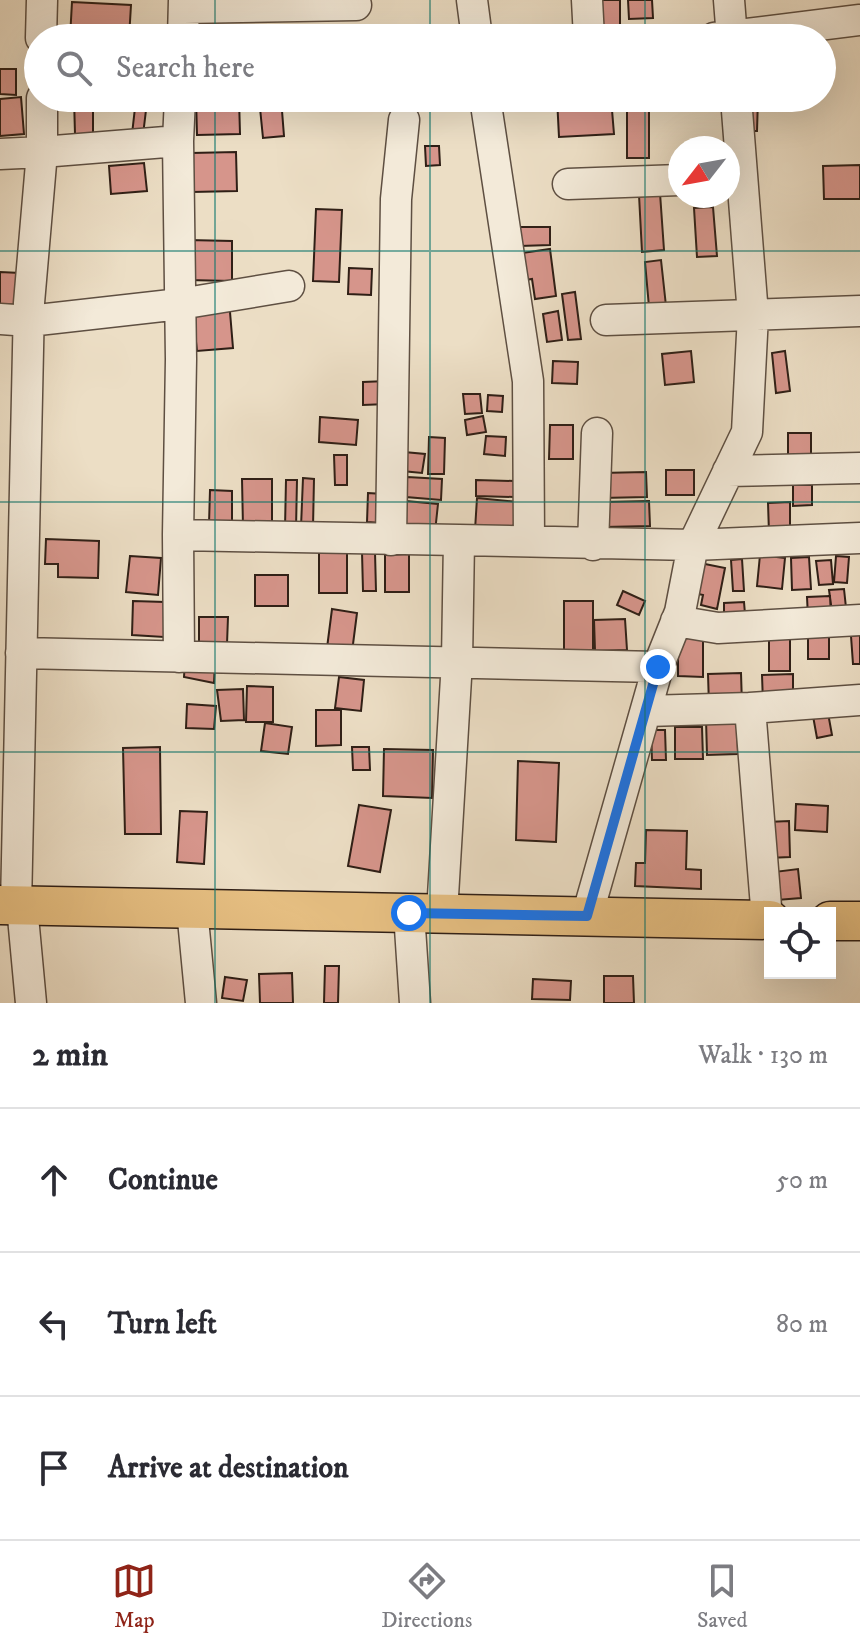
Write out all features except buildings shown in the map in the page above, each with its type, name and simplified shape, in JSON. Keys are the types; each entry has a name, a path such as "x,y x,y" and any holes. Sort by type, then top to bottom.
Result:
{"main road":[{"path":"13,906 764,920"},
{"path":"836,921 860,921"}],"street":[{"path":"41,24 42,0"},
{"path":"472,0 475,24"},
{"path":"587,0 588,24"},
{"path":"729,0 731,24"},
{"path":"184,15 356,5"},
{"path":"832,24 860,20"},
{"path":"31,1003 13,906 21,653 14,320 42,152 42,112"},
{"path":"179,112 179,657"},
{"path":"487,112 528,381 529,539"},
{"path":"736,112 736,136"},
{"path":"391,540 396,199 404,120"},
{"path":"0,154 178,141"},
{"path":"568,184 668,180"},
{"path":"587,916 658,667 676,621 693,545 747,432 753,315 739,208"},
{"path":"14,320 180,304 289,286"},
{"path":"606,320 860,311"},
{"path":"593,545 597,433"},
{"path":"728,471 860,468"},
{"path":"178,535 391,540 529,539 593,545 693,545 860,538"},
{"path":"415,1003 457,661 459,540"},
{"path":"676,621 718,628 860,620"},
{"path":"21,653 658,667"},
{"path":"646,711 860,700"},
{"path":"750,708 767,907"},
{"path":"192,909 201,1003"}],"route":[{"path":"409,913 587,916 658,667"}]}
